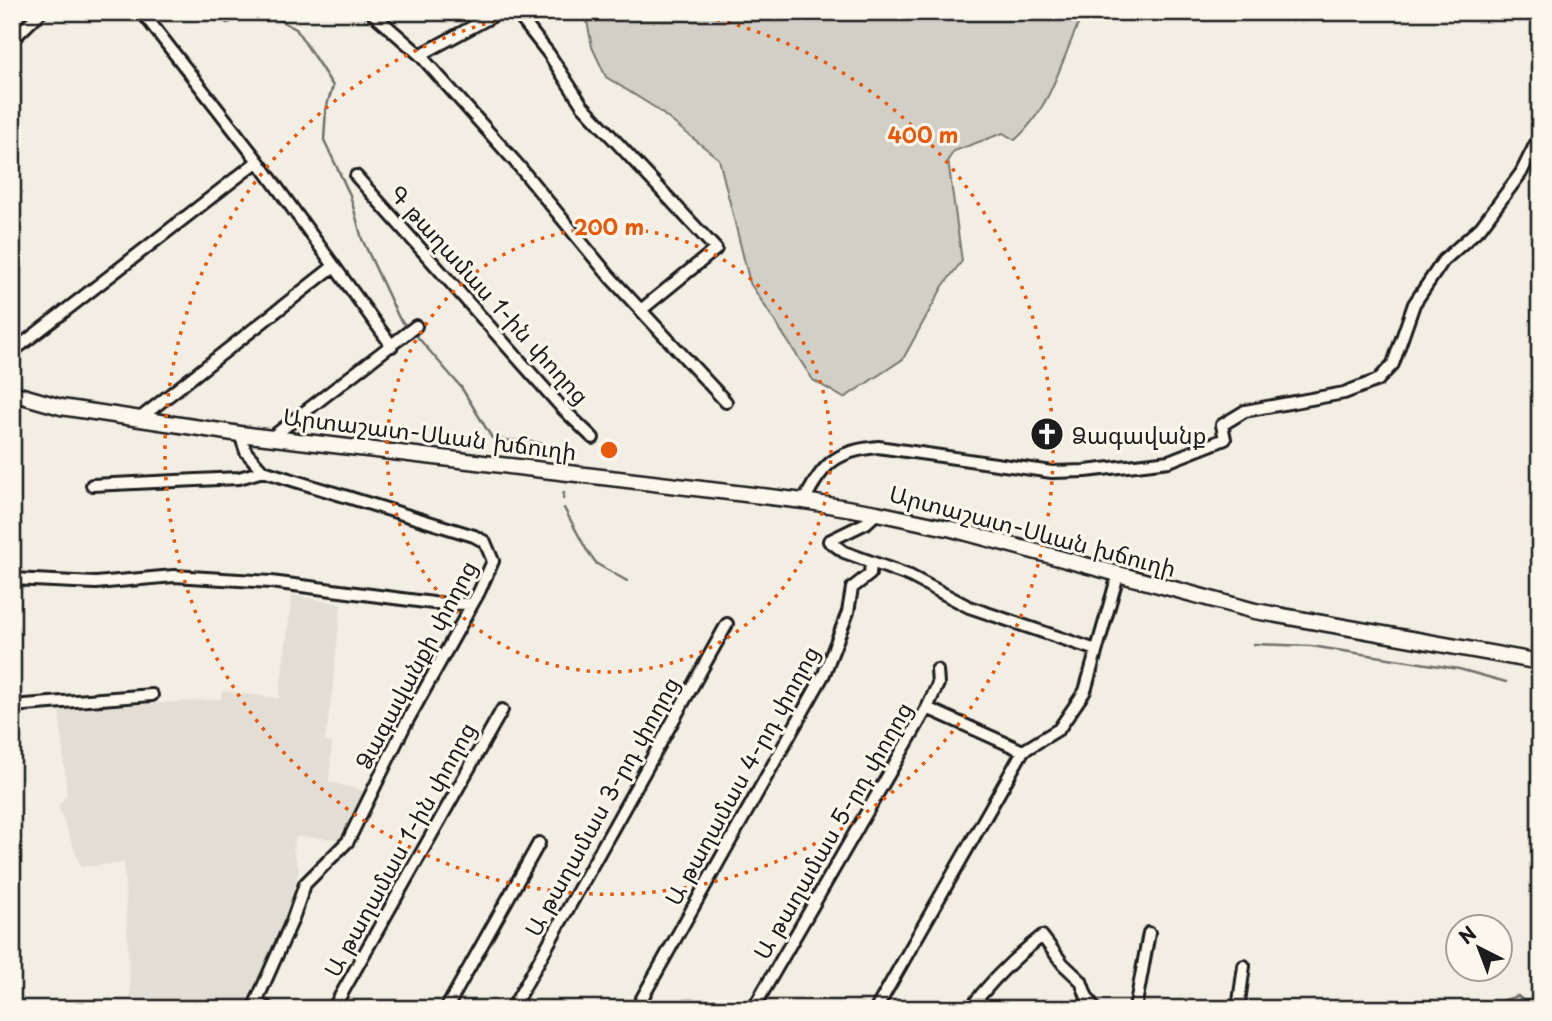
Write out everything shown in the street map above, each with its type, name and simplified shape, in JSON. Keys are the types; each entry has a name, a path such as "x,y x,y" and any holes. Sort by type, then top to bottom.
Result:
{"main road":[{"name":"Արտաշատ-Սևան խճուղի","path":"12,393 61,407 240,434 804,501 877,513 952,529 1255,611 1540,663"}],"street":[{"path":"12,40 41,12"},
{"path":"142,12 258,160 392,346"},
{"path":"372,12 420,55 518,165 610,278 726,402"},
{"path":"420,55 500,12"},
{"path":"516,12 549,54 582,105 716,249 641,310"},
{"path":"804,501 813,482 834,459 854,449 878,447 1052,472 1169,461 1225,439 1222,425 1245,411 1344,393 1378,380 1393,365 1414,304 1443,261 1481,228 1521,173 1540,135"},
{"path":"12,352 258,160"},
{"name":"Գ թաղամաս 1-ին փողոց","path":"356,176 562,408 593,438"},
{"path":"139,419 334,266"},
{"path":"272,437 416,327"},
{"path":"92,485 239,478 263,471 246,452 240,434"},
{"name":"Ձագավանքի փողոց","path":"254,1005 292,921 305,884 348,841 405,726 491,569 491,552 485,542 474,536 263,471"},
{"path":"877,513 866,523 829,541 844,552 910,576 969,607 1096,650"},
{"name":"Ա թաղամաս 4-րդ փողոց","path":"636,1009 824,674 848,612 852,588 870,574 871,562"},
{"path":"876,1009 1024,751 1059,729 1085,691 1118,575"},
{"path":"12,579 96,583 174,576 271,582 433,603 472,604"},
{"name":"Ա թաղամաս 3-րդ փողոց","path":"512,1009 727,624"},
{"name":"Ա թաղամաս 5-րդ փողոց","path":"753,1009 928,708 939,684 937,670"},
{"path":"12,706 152,695"},
{"path":"928,708 1024,751"},
{"name":"Ա թաղամաս 1-ին փողոց","path":"333,1009 502,710"},
{"path":"446,1009 539,843"},
{"path":"1135,1009 1150,933"},
{"path":"970,1009 984,989 1013,958 1042,936 1063,964 1081,981 1095,1009"},
{"path":"1238,1009 1244,966"},
{"path":"254,1005 269,1009"}],"shaded area":[{"path":"581,12 1084,12 1056,80 1028,127 1015,140 1003,133 954,151 948,160 962,261 943,286 903,359 844,398 813,380 750,283 719,159 654,107 606,77 592,47 587,21"},
{"path":"292,595 341,604 325,741 332,743 329,782 364,791 340,839 296,837 293,849 299,870 288,914 269,965 248,1009 131,1009 124,863 81,867 58,806 67,795 59,710 221,699 222,691 279,698"}],"waterway":[{"path":"210,12 227,23 257,12"},
{"path":"264,12 296,29 333,86 326,108 324,140 350,195 362,239 399,318 408,328"},
{"path":"414,333 461,387 492,438 543,444 559,454"},
{"path":"563,499 564,492"},
{"path":"564,508 597,564 627,581"},
{"path":"1254,644 1311,646 1459,669 1506,682"},
{"path":"1463,1009 1518,996 1524,1002 1540,998"},
{"path":"1365,1009 1374,1006 1382,1009"}],"place":[{"name":"Ձագավանք","path":"1047,434"}]}
